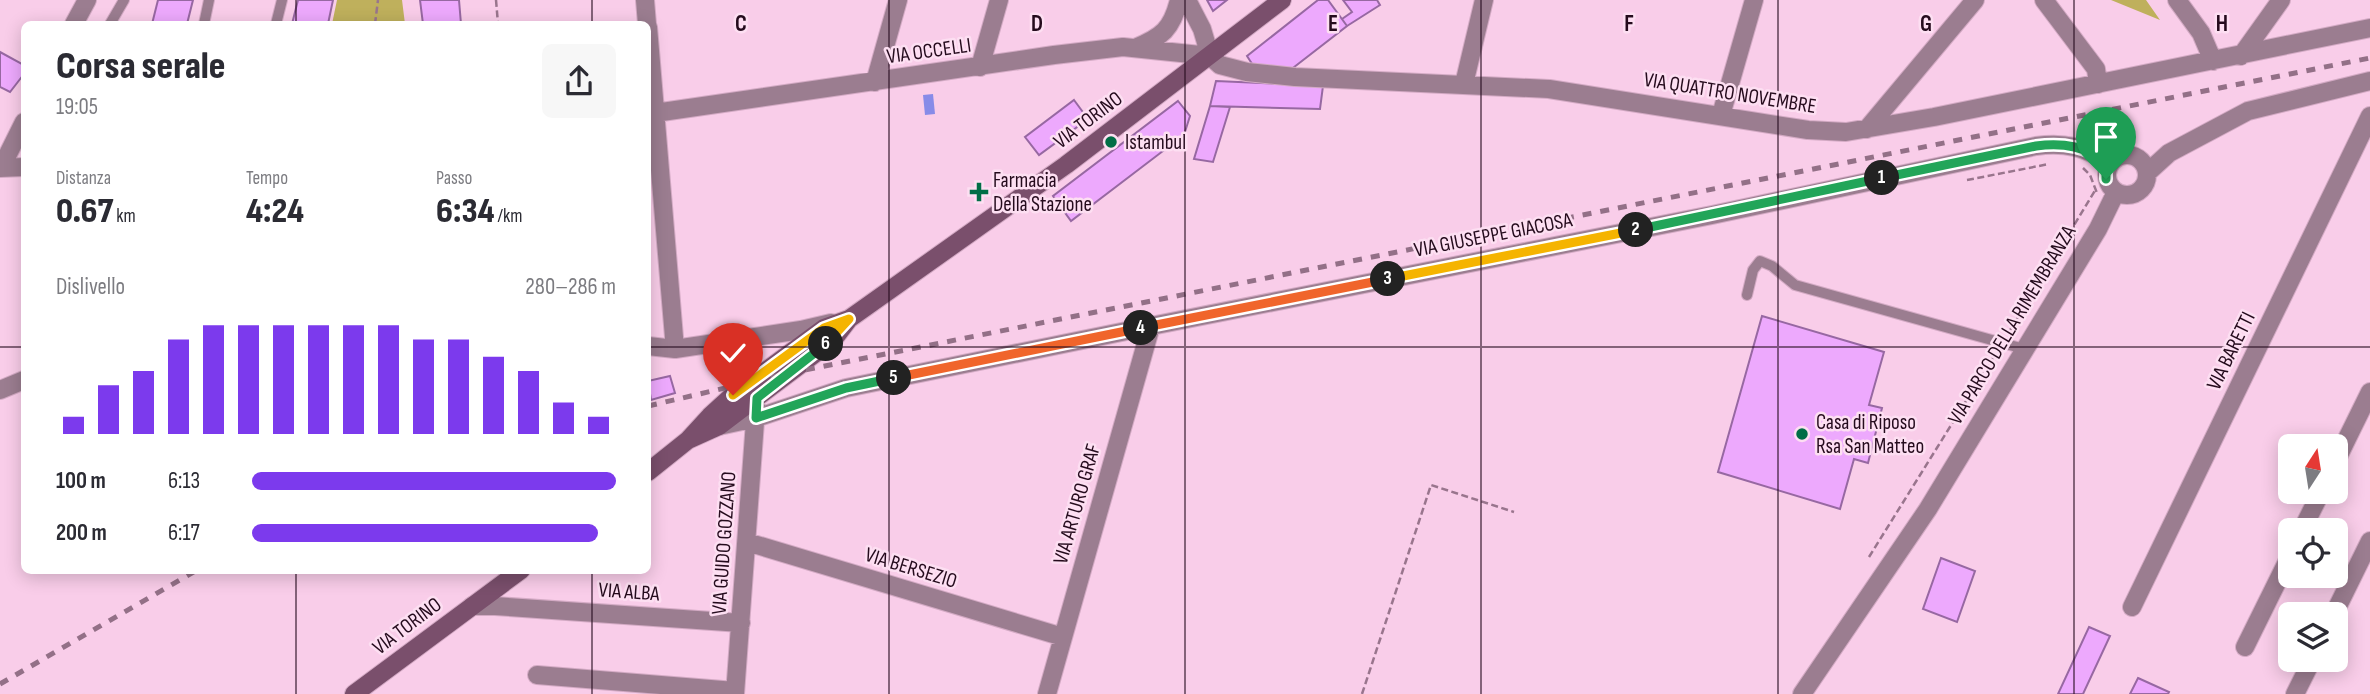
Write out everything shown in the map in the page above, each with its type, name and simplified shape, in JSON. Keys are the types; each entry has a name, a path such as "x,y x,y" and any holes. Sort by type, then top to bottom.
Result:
{"main road":[{"name":"VIA TORINO","path":"651,470 688,440 710,415 807,333 849,319 1066,165 1282,0"},
{"name":"VIA TORINO","path":"688,440 719,426 757,398 833,340 849,319"},
{"name":"VIA TORINO","path":"354,694 516,574"}],"street":[{"path":"76,21 87,0"},
{"path":"645,0 647,21"},
{"path":"875,82 898,0"},
{"path":"981,67 999,0"},
{"path":"1134,48 1163,34 1175,17 1179,0"},
{"path":"1187,0 1202,29 1210,56"},
{"path":"1464,84 1484,0"},
{"path":"1721,115 1754,0"},
{"path":"1867,129 1975,0"},
{"path":"2044,0 2096,69 2098,84"},
{"path":"2177,0 2201,33 2213,61"},
{"path":"2241,56 2281,0"},
{"name":"VIA QUATTRO NOVEMBRE","path":"1210,56 1220,65 1247,72 1549,89 1808,130 1846,132 2241,56 2370,28"},
{"name":"VIA OCCELLI","path":"651,114 1122,47 1210,56"},
{"path":"2147,173 2169,153 2248,111 2370,81"},
{"path":"651,114 675,349"},
{"name":"VIA BARETTI","path":"2132,607 2370,116"},
{"path":"21,128 1,168 21,167"},
{"name":"VIA GIUSEPPE GIACOSA","path":"719,426 756,418 846,388 1712,215 2036,146 2059,143 2080,148 2110,163"},
{"path":"2137,157 2142,161 2147,173 2147,181 2137,192 2123,195 2116,192 2106,179 2110,163 2122,155 2137,157 2169,153"},
{"name":"VIA PARCO DELLA RIMEMBRANZA","path":"1801,692 1927,509 2098,229 2116,192"},
{"name":"VIA ARTURO GRAF","path":"1047,694 1151,326"},
{"path":"651,346 675,349 807,333"},
{"path":"0,382 21,380"},
{"path":"0,390 21,381"},
{"path":"2348,437 2370,392"},
{"name":"VIA GUIDO GOZZANO","path":"537,675 735,692 757,398"},
{"path":"2340,602 2370,541"},
{"name":"VIA BERSEZIO","path":"747,542 1063,637"},
{"path":"2245,647 2278,580"},
{"name":"VIA ALBA","path":"472,606 741,623"},
{"path":"2295,694 2306,672"}],"lane":[{"path":"112,21 124,0"},
{"path":"205,21 209,0"},
{"path":"277,21 282,0"},
{"path":"1747,295 1753,270 1760,261 1772,266 1796,285 2024,349"}],"path":[{"path":"375,21 378,0"},
{"path":"496,0 498,21"},
{"path":"1963,181 2058,162"},
{"path":"2083,168 2090,175 2098,197"},
{"path":"1869,557 2096,189"},
{"path":"1362,694 1431,485 1514,512"}],"shaded area":[{"path":"337,0 402,0 405,21 333,21"},
{"path":"2111,0 2146,0 2160,20"}],"water":[{"path":"933,94 935,114 925,115 923,95"}],"building":[{"path":"158,0 193,0 188,21 153,21"},
{"path":"298,0 333,0 329,21 293,21"},
{"path":"420,0 459,0 461,21 423,21"},
{"path":"1207,0 1227,0 1213,11"},
{"path":"1318,0 1328,0 1347,26 1289,71 1256,70 1247,56"},
{"path":"1343,0 1377,0 1380,5 1347,26 1342,19 1352,12"},
{"path":"0,52 21,63 21,78 10,92 0,87"},
{"path":"1216,81 1323,86 1320,109 1210,106"},
{"path":"1074,100 1088,119 1039,155 1025,137"},
{"path":"1178,101 1190,116 1184,135 1071,221 1053,196"},
{"path":"1210,106 1230,107 1213,162 1194,159"},
{"name":"Casa di Riposo Rsa San Matteo","path":"1762,316 1884,352 1869,405 1882,408 1868,463 1854,459 1840,509 1718,472"},
{"path":"670,376 675,393 651,400 651,380"},
{"path":"1941,558 1975,571 1957,622 1923,609"},
{"path":"2089,627 2110,636 2083,694 2058,694"},
{"path":"2138,678 2169,692 2130,694"}],"railway":[{"path":"651,405 785,374 2370,58"},
{"path":"0,684 190,574"}],"place":[{"name":"Istambul","path":"1111,142"},
{"name":"Farmacia Della Stazione","path":"979,192"},
{"name":"Casa di Riposo Rsa San Matteo","path":"1802,434"}],"route":[{"path":"733,395 824,328 849,319 833,340 757,398 756,418 846,388 1712,215 2036,146 2059,143 2100,157 2110,163 2106,179"}]}
